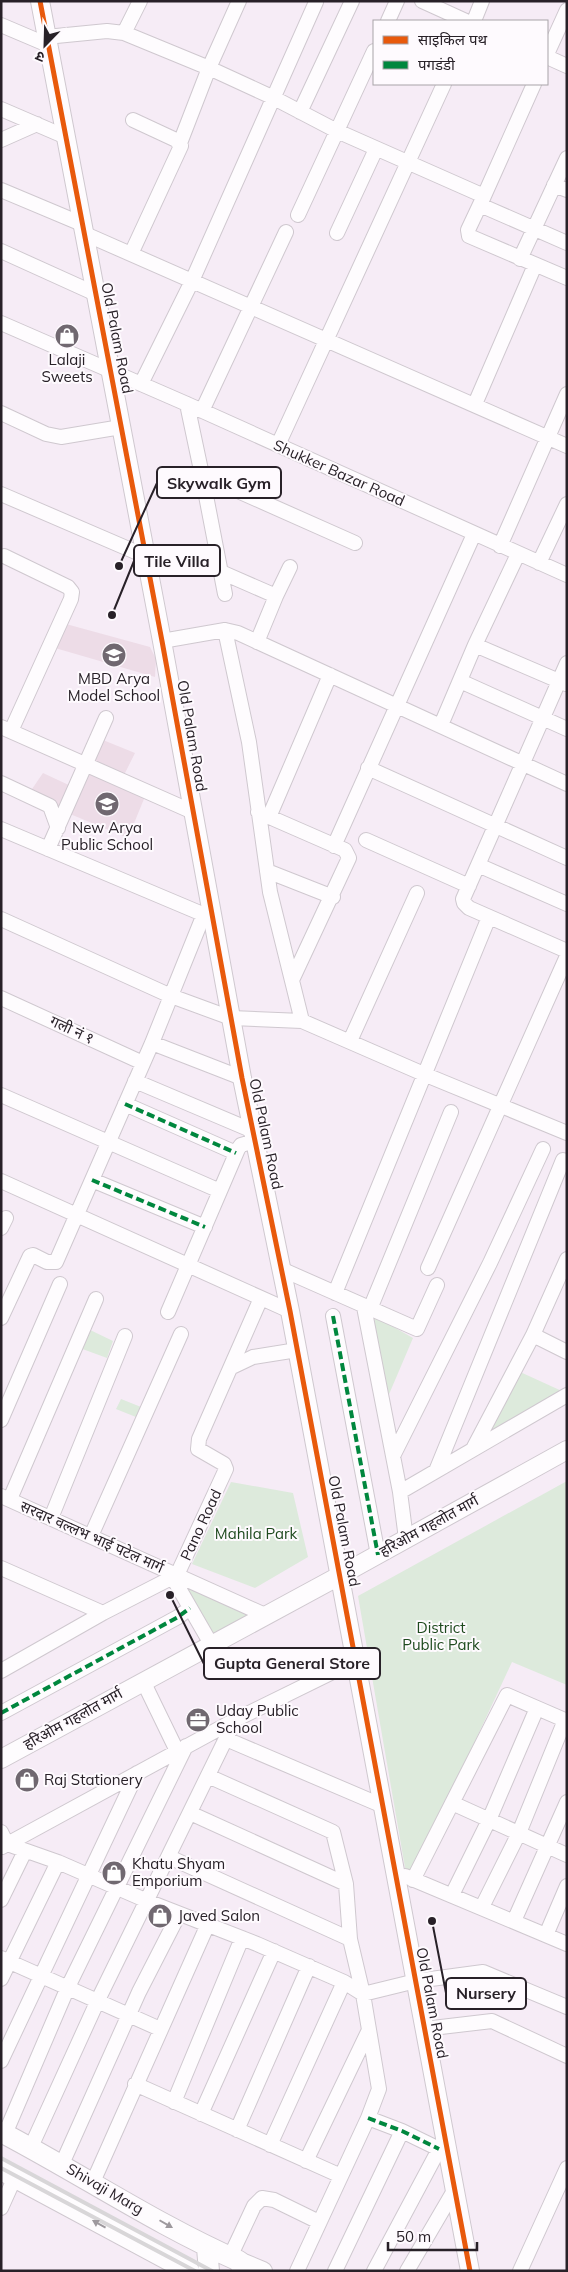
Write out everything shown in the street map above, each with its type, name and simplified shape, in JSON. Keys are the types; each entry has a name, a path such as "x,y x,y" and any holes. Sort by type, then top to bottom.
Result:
{"main road":[{"name":"Shivaji Marg","path":"3,2133 62,2164 207,2248 237,2263"},
{"path":"8,2173 189,2271"},
{"path":"207,2248 209,2271"}],"street":[{"name":"Old Palam Road","path":"40,1 194,812 208,916 231,1018 290,1311 416,1981 442,2144 455,2188 470,2271"},
{"path":"124,33 140,1"},
{"path":"131,254 180,150 180,143 209,68 239,1"},
{"path":"300,112 352,1"},
{"path":"388,20 397,1"},
{"path":"422,1 464,20"},
{"path":"474,20 482,1"},
{"path":"141,384 192,281 272,97 316,2"},
{"path":"548,54 567,10"},
{"path":"1,25 47,41 107,31 124,33 209,68 272,97 337,131 482,201 534,229 567,243"},
{"path":"298,215 373,53"},
{"path":"548,56 567,66"},
{"path":"278,445 406,163 444,85"},
{"path":"534,85 468,230 469,236 567,278"},
{"path":"1,109 66,137"},
{"path":"133,120 180,143"},
{"path":"1,140 37,124"},
{"path":"337,233 376,149"},
{"path":"520,258 534,229 561,187 567,158"},
{"path":"1,190 83,228 131,254 567,446"},
{"path":"202,411 286,232"},
{"path":"1,251 96,294"},
{"path":"475,404 535,265"},
{"name":"Shukker Bazar Road","path":"1,323 187,404 567,575"},
{"path":"500,546 567,394"},
{"path":"187,404 225,594"},
{"path":"1,413 46,434 62,438 121,427"},
{"path":"202,475 355,543"},
{"path":"1,494 145,556"},
{"path":"539,563 567,504"},
{"path":"334,846 474,534"},
{"path":"441,725 518,554"},
{"path":"2,557 68,587 72,592 71,598 6,729 86,766 194,812"},
{"path":"257,642 290,566"},
{"path":"221,572 276,596"},
{"path":"225,630 264,815 267,871 302,1021"},
{"path":"162,641 225,630 257,642 567,784"},
{"path":"476,645 563,682"},
{"path":"567,663 563,682 542,718 463,899 469,908 567,951"},
{"path":"264,815 330,675"},
{"path":"460,681 567,729"},
{"path":"48,850 106,718"},
{"path":"368,768 567,858"},
{"path":"1,783 50,806 58,828"},
{"path":"264,815 345,850 349,858 292,980"},
{"path":"1,829 208,916 56,1262 47,1262 33,1255 30,1256 1,1318"},
{"path":"366,840 469,886"},
{"path":"478,865 567,904"},
{"path":"267,871 332,897"},
{"path":"350,1041 418,893"},
{"path":"335,1293 426,1075 488,917"},
{"path":"1,919 172,996 231,1018 302,1021 567,1133"},
{"path":"428,1268 567,956"},
{"name":"गली नं १","path":"1,998 143,1063"},
{"path":"152,1043 242,1078"},
{"path":"136,1081 254,1136"},
{"path":"1,1095 220,1191"},
{"path":"125,1104 236,1153"},
{"path":"406,1539 400,1492 367,1308 451,1112"},
{"path":"168,1312 236,1153 241,1145 254,1136"},
{"path":"393,1456 490,1263 543,1149"},
{"path":"436,1471 563,1160"},
{"path":"92,1180 205,1227"},
{"path":"1,1181 290,1311"},
{"path":"473,1449 533,1336 567,1259"},
{"path":"281,1269 417,1329 437,1285"},
{"path":"1,1420 60,1284"},
{"path":"232,1367 261,1298"},
{"path":"6,1498 96,1299"},
{"path":"333,1316 378,1555"},
{"path":"91,1536 181,1334"},
{"path":"51,1518 125,1336"},
{"path":"533,1336 567,1352"},
{"path":"232,1367 253,1357 297,1350"},
{"name":"Pano Road","path":"1,1671 103,1613 175,1577 225,1474 224,1464 201,1452 198,1445 232,1367"},
{"path":"400,1492 567,1395"},
{"name":"हरिओम गहलोत मार्ग","path":"1,1759 378,1555 567,1450"},
{"name":"सरदार वल्लभ भाई पटेल मार्ग","path":"6,1498 91,1536 175,1577 265,1615"},
{"path":"1,1568 103,1613"},
{"path":"175,1577 211,1644"},
{"path":"1,1713 178,1617 190,1608"},
{"path":"3,1841 137,1773 235,1720 355,1662"},
{"path":"143,1681 182,1749"},
{"path":"413,1880 507,1695 566,1721 519,1833 482,1907"},
{"path":"452,1895 489,1820 537,1708"},
{"path":"31,2148 98,2000 235,1720"},
{"path":"226,1739 383,1806"},
{"path":"3,2133 68,1987 118,1889 182,1749"},
{"path":"1,2061 137,1773"},
{"path":"208,1776 333,1832 346,1884 350,1939 363,1994 379,2089 368,2118 297,2271"},
{"path":"514,1921 567,1802"},
{"path":"452,1803 567,1855"},
{"path":"190,1813 346,1884"},
{"path":"3,1841 274,1951 344,1982 363,1994 416,1981 483,1972 567,2007"},
{"path":"1,1900 25,1850"},
{"path":"169,1857 350,1939"},
{"path":"1,1979 5,1959 58,1862"},
{"path":"395,1872 567,1944"},
{"path":"546,1935 567,1886"},
{"path":"62,2164 130,2015 179,1914"},
{"path":"93,2182 135,2084 208,1924"},
{"path":"174,2102 242,1938"},
{"path":"201,2114 274,1951"},
{"path":"5,1959 160,2029"},
{"path":"237,2130 309,1966"},
{"path":"270,2145 344,1982"},
{"path":"424,2029 492,2021 567,2056"},
{"path":"306,2161 368,2032"},
{"path":"135,2084 341,2176"},
{"path":"368,2118 442,2144 374,2271"},
{"path":"335,2271 402,2131"},
{"path":"520,2271 567,2168"},
{"path":"3,2201 8,2173"},
{"path":"407,2271 455,2188"},
{"path":"263,2271 237,2263 254,2206 262,2198 274,2200 320,2222"}],"shaded area":[{"name":"MBD Arya Model School","path":"66,624 150,647 156,659 155,677 55,648"},
{"name":"New Arya Public School","path":"103,740 135,753 124,775 94,761"},
{"name":"New Arya Public School","path":"88,771 146,794 128,838 70,814"},
{"name":"New Arya Public School","path":"43,773 73,787 63,809 30,792"}],"green space":[{"path":"369,1313 413,1338 387,1399"},
{"path":"86,1328 113,1341 107,1358 77,1347"},
{"path":"518,1371 564,1392 480,1442"},
{"path":"121,1399 146,1409 141,1419 116,1409"},
{"name":"District Public Park","path":"567,1481 567,1685 512,1662 408,1885 358,1596"},
{"name":"Mahila Park","path":"231,1482 293,1493 308,1557 255,1588 192,1564"},
{"path":"178,1580 252,1614 214,1637"}],"railway":[{"path":"1,2158 212,2271"},
{"path":"1,2168 195,2271"}],"marked path":[{"path":"125,1104 236,1153"},
{"path":"92,1180 205,1227"},
{"path":"333,1316 378,1555"},
{"path":"1,1713 178,1617 190,1608"},
{"path":"368,2118 402,2131 439,2149"}],"cycle path":[{"path":"40,1 162,641 242,1078 290,1311 470,2271"}],"place":[{"name":"Lalaji Sweets","path":"67,336"},
{"name":"Skywalk Gym","path":"119,566"},
{"name":"Tile Villa","path":"112,615"},
{"name":"MBD Arya Model School","path":"114,655"},
{"name":"New Arya Public School","path":"107,804"},
{"name":"Gupta General Store","path":"170,1595"},
{"name":"Uday Public School","path":"198,1720"},
{"name":"Raj Stationery","path":"27,1780"},
{"name":"Khatu Shyam Emporium","path":"114,1873"},
{"name":"Javed Salon","path":"160,1916"},
{"name":"Nursery","path":"432,1921"}]}
